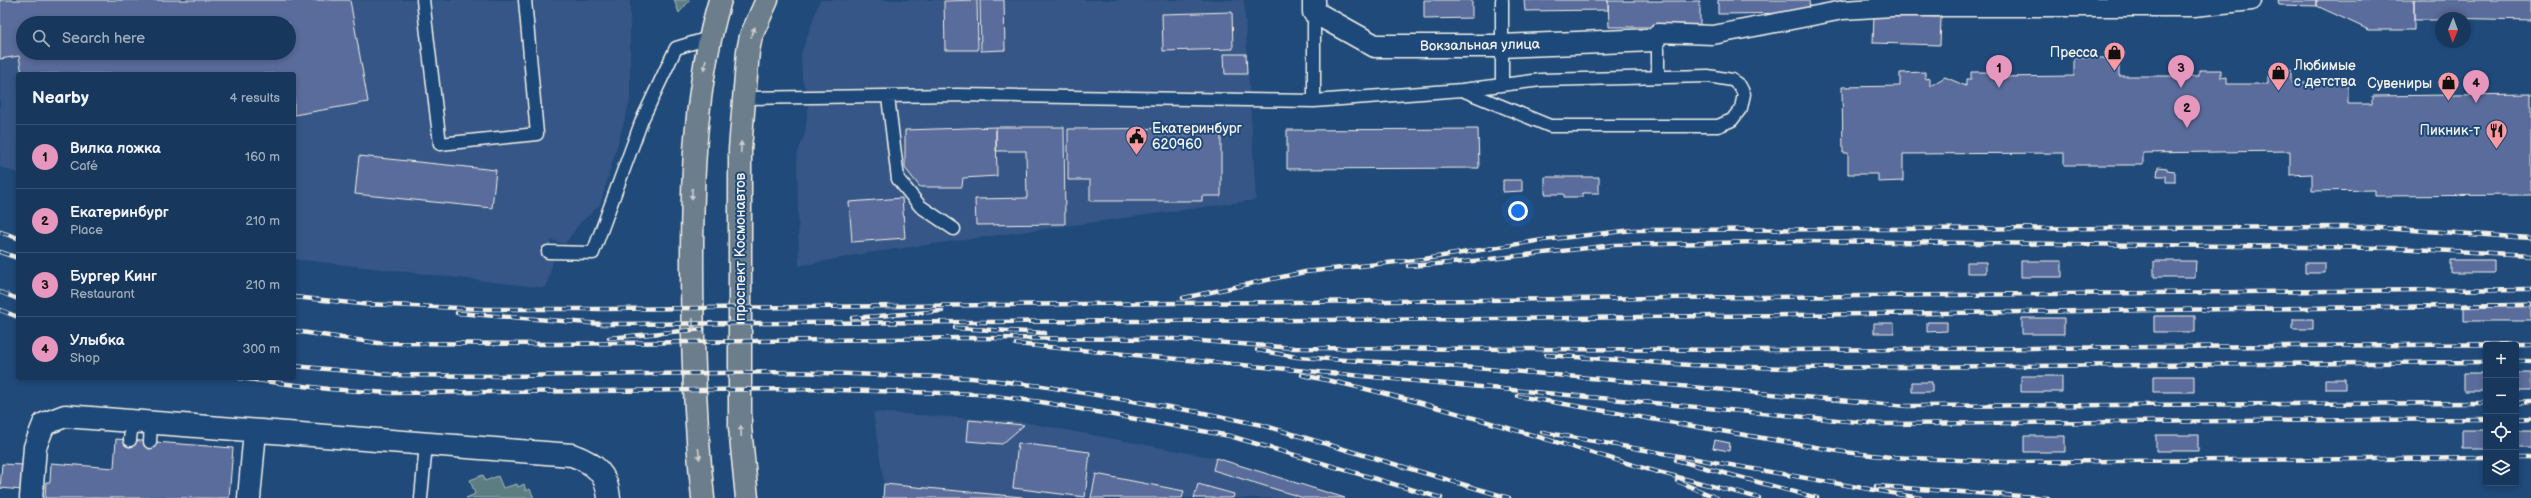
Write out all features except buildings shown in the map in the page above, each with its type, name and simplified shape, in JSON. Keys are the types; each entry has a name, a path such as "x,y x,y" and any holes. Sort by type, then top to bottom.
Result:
{"main road":[{"path":"703,498 696,429 692,289 692,198 700,94 709,38 720,0"},
{"name":"проспект Космонавтов","path":"747,498 740,428 740,149 743,98 751,36 767,0"}],"street":[{"name":"Вокзальная улица","path":"1314,6 1375,46 1501,46 1656,36 1713,35 1843,10 1892,7 2194,6 2252,1"},
{"path":"31,498 35,447 44,424 65,416 141,431 255,431 572,455 589,461 601,472 608,485 609,498"},
{"path":"249,498 255,431"}],"lane":[{"path":"424,0 440,144 537,134 525,0"},
{"path":"1502,0 1502,85"},
{"path":"1314,6 1314,101"},
{"path":"1656,36 1658,50 1658,77"},
{"path":"548,252 593,252 642,120 676,48 709,38"},
{"path":"743,98 957,95 1314,101 1462,90 1541,80 1708,76 1732,80 1740,86 1744,94 1741,108 1732,120 1718,126 1550,126 1462,90"},
{"path":"888,96 898,179 920,206 954,229"},
{"path":"422,498 426,444"}],"shaded area":[{"path":"0,0 630,0 630,101 600,205 579,224 565,244 551,240 549,252 554,258 546,288 296,259 296,72 16,72 16,172 0,167"},
{"path":"820,0 1244,0 1256,200 867,253 799,266 797,155 805,133 809,98 802,79 801,54"},
{"path":"873,412 1023,422 1216,458 1345,498 883,498 884,484"}],"green space":[{"path":"674,0 690,0 679,13"},
{"path":"483,475 485,481 498,476 503,488 517,484 518,487 524,484 526,491 530,489 534,498 466,498 475,494 470,480"}],"railway":[{"path":"1183,298 1305,272 1424,259 1543,240 1633,230 2366,227 2531,238"},
{"path":"0,232 16,237"},
{"path":"1408,266 1464,262 1614,245 1808,241 2393,248 2531,255"},
{"path":"0,252 16,257"},
{"path":"366,304 483,309 609,309 2531,289"},
{"path":"0,292 16,298"},
{"path":"296,297 371,305"},
{"path":"779,323 1494,319 2531,305"},
{"path":"0,310 16,316"},
{"path":"852,318 942,311"},
{"path":"457,313 602,324 785,323"},
{"path":"955,328 1045,333"},
{"path":"609,338 703,329"},
{"path":"296,331 378,343 556,344 959,338 1174,339 1295,348 1786,350 2531,344"},
{"path":"1016,344 1880,424 2483,419"},
{"path":"1257,350 1297,357 1476,368 1907,406 2483,403"},
{"path":"1546,355 1690,365 1789,368 2483,362"},
{"path":"2519,361 2531,361"},
{"path":"296,366 392,375 499,376 792,372 972,378 1042,386 1199,412 1262,425 1509,498"},
{"path":"1302,375 1346,384 1432,406 1647,469 1759,498"},
{"path":"256,380 328,389 390,393 803,389 979,394 1041,402 1230,436 1441,498"},
{"path":"1518,396 1844,452 1890,457 2005,462 2483,458"},
{"path":"2519,403 2531,402"},
{"path":"2519,419 2531,418"},
{"path":"1542,432 1920,498"},
{"path":"2519,458 2531,458"},
{"path":"1676,460 1817,498"},
{"path":"1677,481 1717,498"},
{"path":"1876,486 2048,498"}],"place":[{"name":"Пресса","path":"2114,72"},
{"name":"Вилка ложка","path":"1999,88"},
{"name":"Бургер Кинг","path":"2181,88"},
{"name":"Любимые с детства","path":"2278,92"},
{"name":"Сувениры","path":"2448,102"},
{"name":"Улыбка","path":"2476,103"},
{"name":"Екатеринбург","path":"2187,128"},
{"name":"Пикник-т","path":"2496,150"},
{"name":"Екатеринбург 620960","path":"1137,156"}]}
